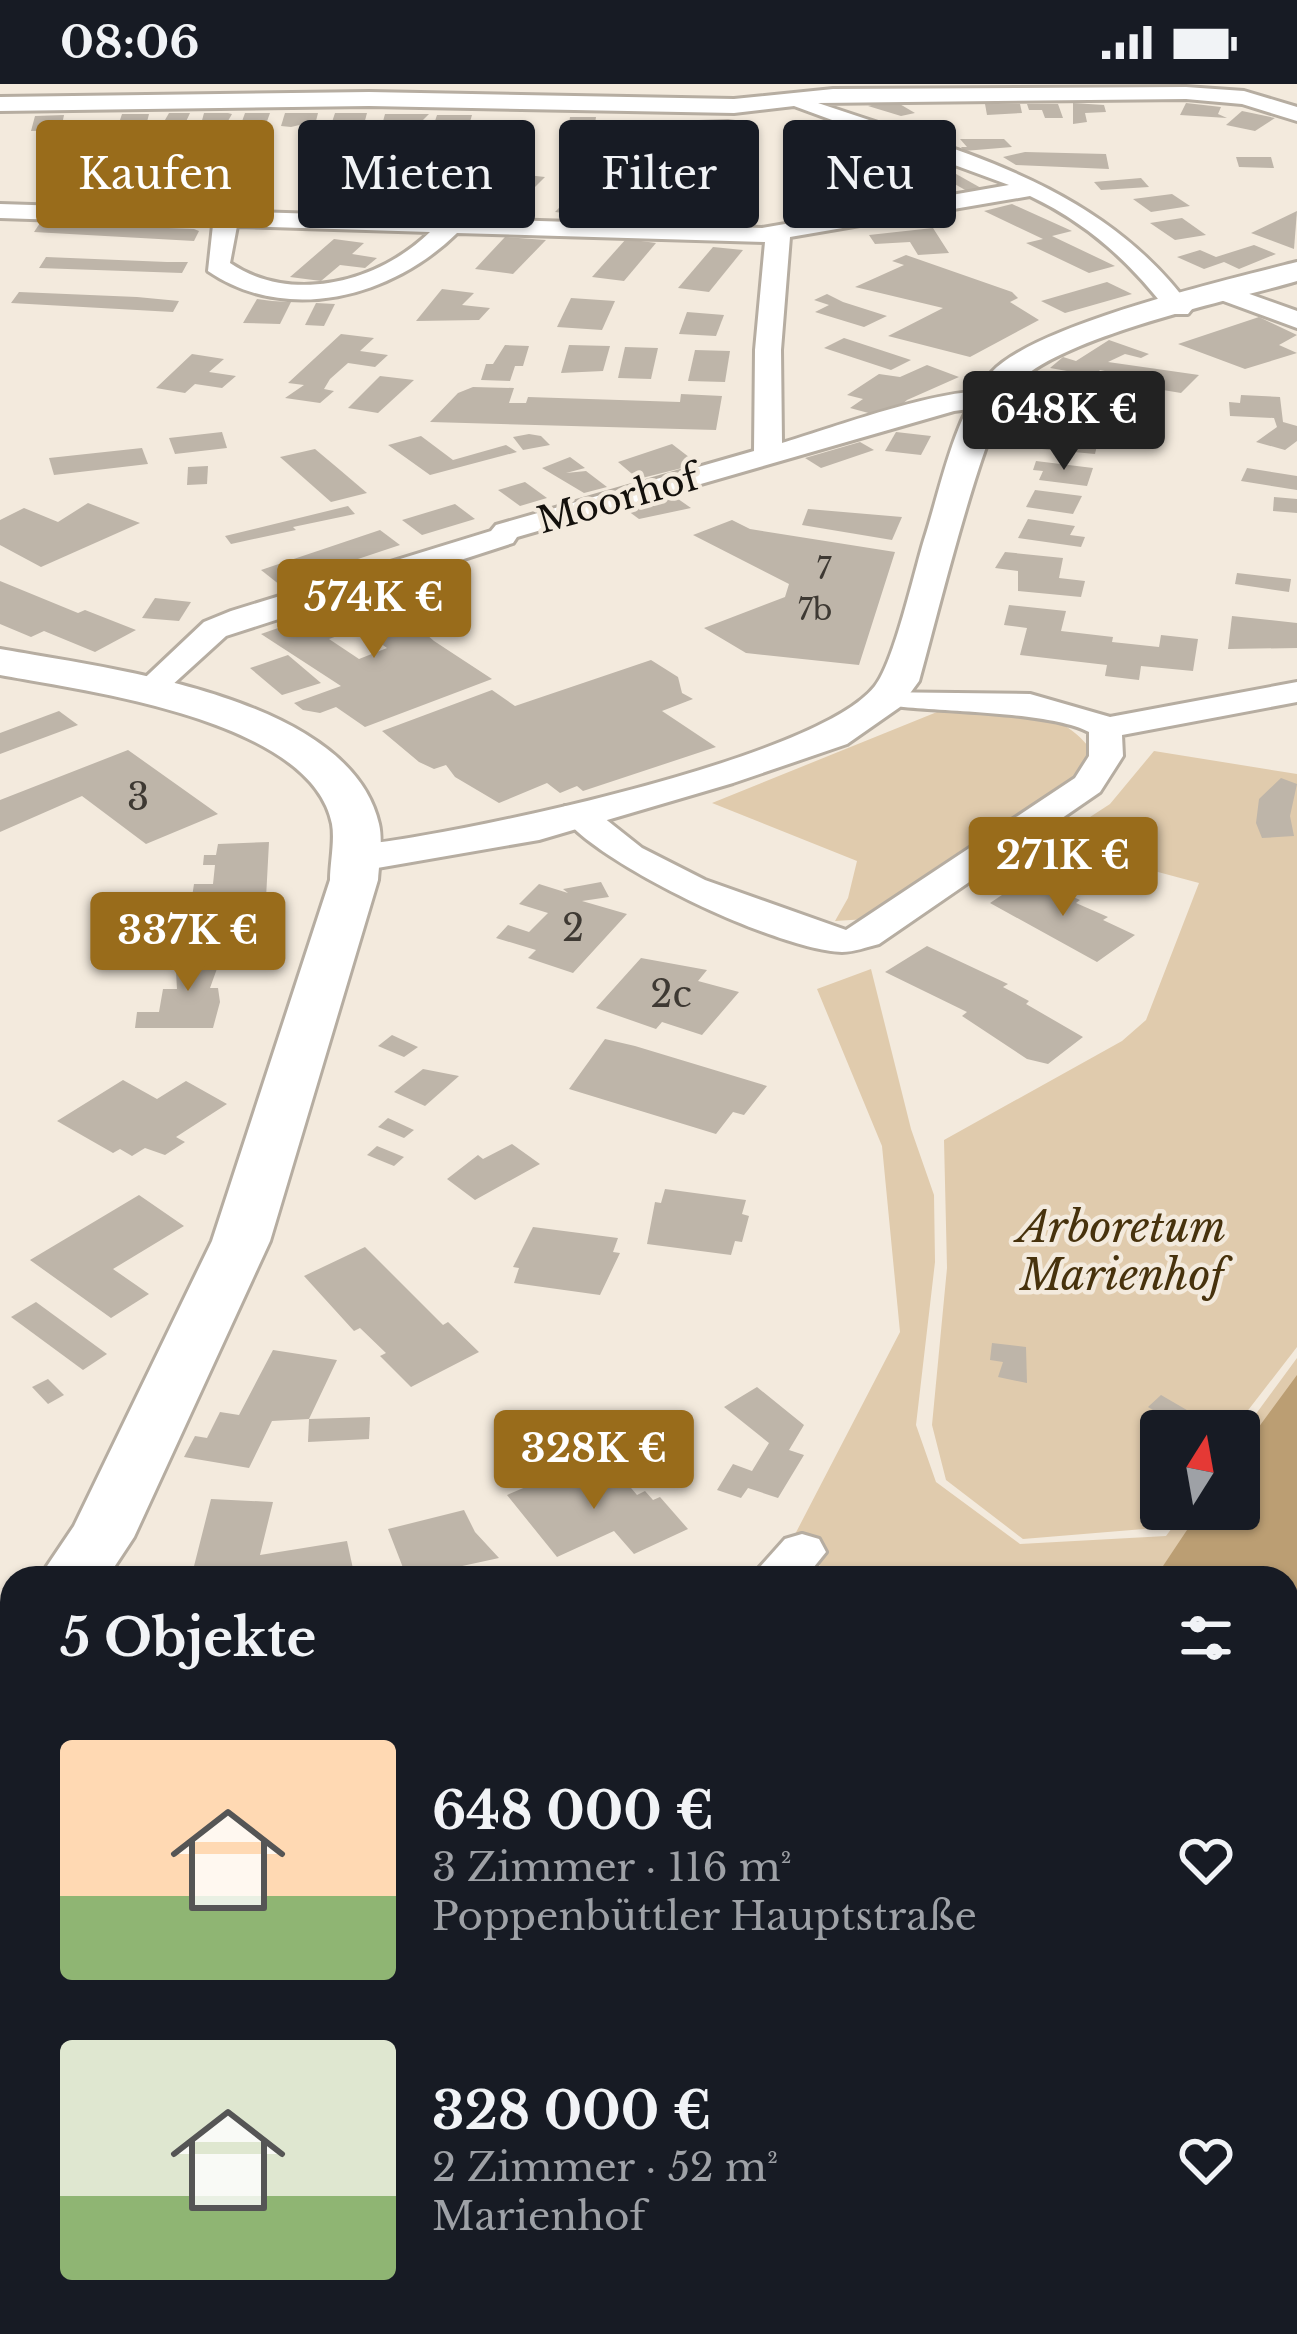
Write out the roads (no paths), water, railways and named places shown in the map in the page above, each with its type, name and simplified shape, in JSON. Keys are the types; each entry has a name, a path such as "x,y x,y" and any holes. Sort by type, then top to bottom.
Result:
{"main road":[{"path":"0,662 148,691 240,720 325,769 352,806 359,858 241,1241 91,1564"}],"street":[{"path":"0,104 369,99 734,106 784,92 1186,93 1244,98 1297,114"},
{"path":"784,92 1034,188 1085,214 1138,253 1179,308"},
{"path":"523,228 778,235 1034,188"},
{"path":"0,212 36,213"},
{"path":"224,228 217,266 242,282 280,290 356,286 382,278 447,228"},
{"path":"768,457 768,350 778,235"},
{"path":"359,858 452,848 833,735 886,699 898,681 990,399 1004,378 1051,347 1297,271"},
{"path":"1227,294 1297,320"},
{"name":"Moorhof","path":"148,691 215,629 242,618 502,537 506,531 952,403 990,399"},
{"path":"886,699 1045,706 1105,728 1297,692"},
{"path":"577,813 601,839 679,881 824,938 846,941 866,936 1088,785 1106,756 1105,728"}],"park label":[{"name":"Arboretum Marienhof","path":"1122,1251"}]}
